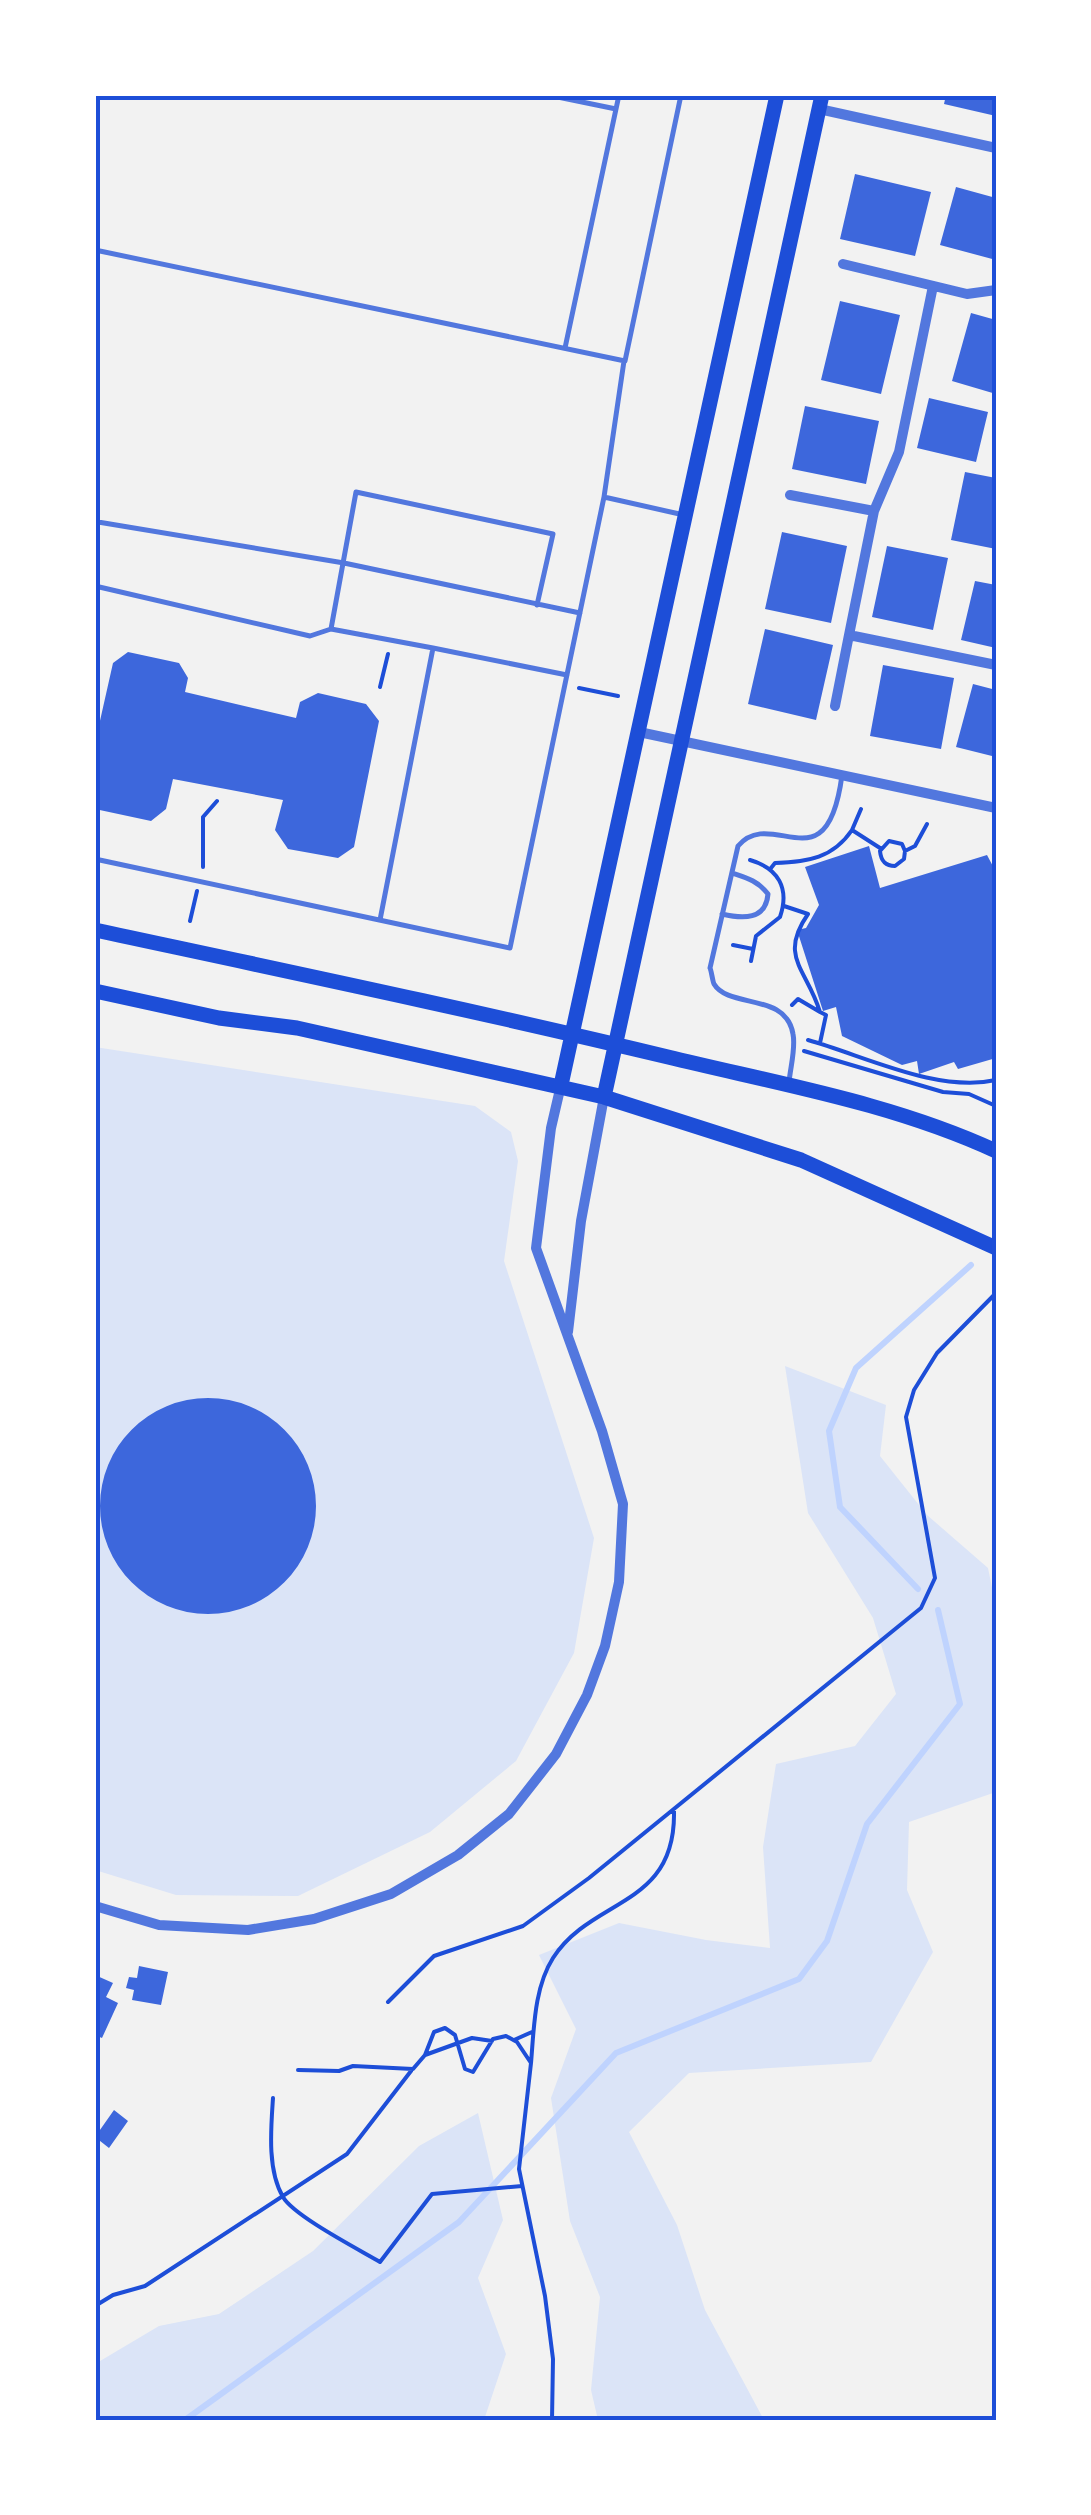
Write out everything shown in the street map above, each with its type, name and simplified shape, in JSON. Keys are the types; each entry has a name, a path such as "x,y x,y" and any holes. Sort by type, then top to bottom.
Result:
{"main road":[{"path":"561,1085 776,95"},
{"path":"604,1097 821,102"},
{"path":"95,930 573,1033 789,1085 921,1119 996,1151"},
{"path":"95,991 218,1018 298,1028 604,1097 801,1160 996,1248"}],"street":[{"path":"821,102 996,148"},
{"path":"843,264 967,294 996,290"},
{"path":"834,706 874,511 899,452 934,286"},
{"path":"790,495 874,511"},
{"path":"849,636 996,665"},
{"path":"639,732 996,808"},
{"path":"95,1906 159,1925 248,1930 314,1919 392,1894 458,1855 509,1814 556,1754 587,1695 605,1646 619,1582 623,1504 602,1431 536,1248 561,1085"},
{"path":"568,1338 581,1221 604,1097"}],"lane":[{"path":"548,95 616,109"},
{"path":"565,348 619,95"},
{"path":"95,859 510,948 604,497 624,361 681,95"},
{"path":"95,250 624,361"},
{"path":"331,629 356,492 553,534 537,605"},
{"path":"604,497 686,516"},
{"path":"95,536 97,522 344,564 580,613"},
{"path":"95,586 310,636 331,629 568,674"},
{"path":"380,920 433,648"},
{"path":"789,1085 794,1035 782,1016 761,1002 725,994 714,984 710,968 738,846 747,835 756,833 810,837 823,830 837,811 842,775"},
{"path":"722,914 742,918 759,914 767,904 768,894 762,886 732,873"}],"path":[{"path":"190,921 204,862 204,817 217,802"},
{"path":"736,856 771,868 776,863 820,858 840,846 861,810"},
{"path":"905,851 915,846 927,824"},
{"path":"852,830 882,849"},
{"path":"895,840 905,851 904,860 890,866 881,858 882,849 895,840"},
{"path":"784,906 808,914 796,931 792,946 820,1012"},
{"path":"733,945 754,949"},
{"path":"782,1016 798,999 826,1015 820,1043"},
{"path":"794,1035 933,1080 996,1080"},
{"path":"792,1049 943,1092 969,1094 996,1106"},
{"path":"388,2002 434,1956 523,1926 921,1608 935,1578 906,1417 914,1390 937,1353 996,1294"},
{"path":"552,2420 550,2328 522,2186 520,2156 543,1981 554,1957 571,1939 621,1906 658,1872 675,1838 674,1809"},
{"path":"95,2306 145,2286 347,2154 425,2054 434,2032 445,2028 455,2035 465,2069 472,2072 492,2041"},
{"path":"514,2040 534,2028"},
{"path":"425,2054 472,2038 492,2041 506,2036 514,2040 531,2063"},
{"path":"298,2070 339,2071 353,2066 412,2069"},
{"path":"273,2098 270,2143 282,2196 295,2210 380,2262 432,2194 522,2186"}],"shaded area":[{"path":"95,1047 475,1106 511,1132 518,1161 504,1261 594,1538 574,1653 516,1761 430,1832 298,1896 176,1895 95,1870"},
{"path":"785,1366 886,1405 880,1456 927,1515 988,1568 996,1607 996,1792 909,1822 907,1890 933,1952 871,2062 689,2073 629,2132 677,2225 705,2310 764,2420 598,2420 591,2390 600,2297 570,2221 551,2098 576,2029 539,1955 619,1923 770,1948 763,1847 776,1764 855,1746 896,1694 873,1618 808,1513"},
{"path":"478,2113 503,2220 478,2278 506,2354 484,2420 95,2420 95,2364 159,2326 219,2314 313,2251 419,2146"}],"building":[{"path":"946,95 996,95 996,116 944,104"},
{"path":"855,174 931,192 915,256 840,239"},
{"path":"956,187 996,198 996,260 940,245"},
{"path":"840,301 900,315 881,394 821,380"},
{"path":"971,313 996,320 996,394 952,381"},
{"path":"929,398 988,412 976,462 917,448"},
{"path":"805,406 879,421 866,484 792,469"},
{"path":"965,472 996,478 996,549 951,540"},
{"path":"782,532 847,546 831,623 765,609"},
{"path":"887,546 948,558 933,630 872,617"},
{"path":"975,581 996,585 996,648 961,640"},
{"path":"765,629 833,645 816,720 748,704"},
{"path":"128,652 179,663 188,678 185,692 296,718 300,702 318,693 366,704 379,721 354,847 338,858 288,849 275,830 283,800 173,779 166,809 151,821 95,809 95,743 113,663"},
{"path":"883,665 954,678 941,749 870,736"},
{"path":"973,684 996,690 996,757 956,747"},
{"path":"869,846 880,888 987,855 996,872 996,1058 958,1069 954,1062 919,1074 917,1061 902,1065 842,1036 836,1007 823,1011 797,930 806,928 819,905 805,867"},
{"path":"208,1398 249,1406 284,1430 308,1465 316,1506 308,1547 284,1582 249,1606 208,1614 167,1606 132,1582 108,1547 100,1506 108,1465 132,1430 167,1406"},
{"path":"139,1966 168,1972 161,2005 132,2000 134,1990 126,1988 129,1977 137,1978"},
{"path":"95,1975 113,1983 106,1997 118,2003 102,2038 95,2035"},
{"path":"114,2110 128,2121 109,2148 95,2137"}],"waterway":[{"path":"918,1589 840,1507 829,1431 856,1368 971,1265"},
{"path":"185,2420 459,2222 616,2053 799,1979 827,1941 867,1824 960,1704 938,1610"}]}
